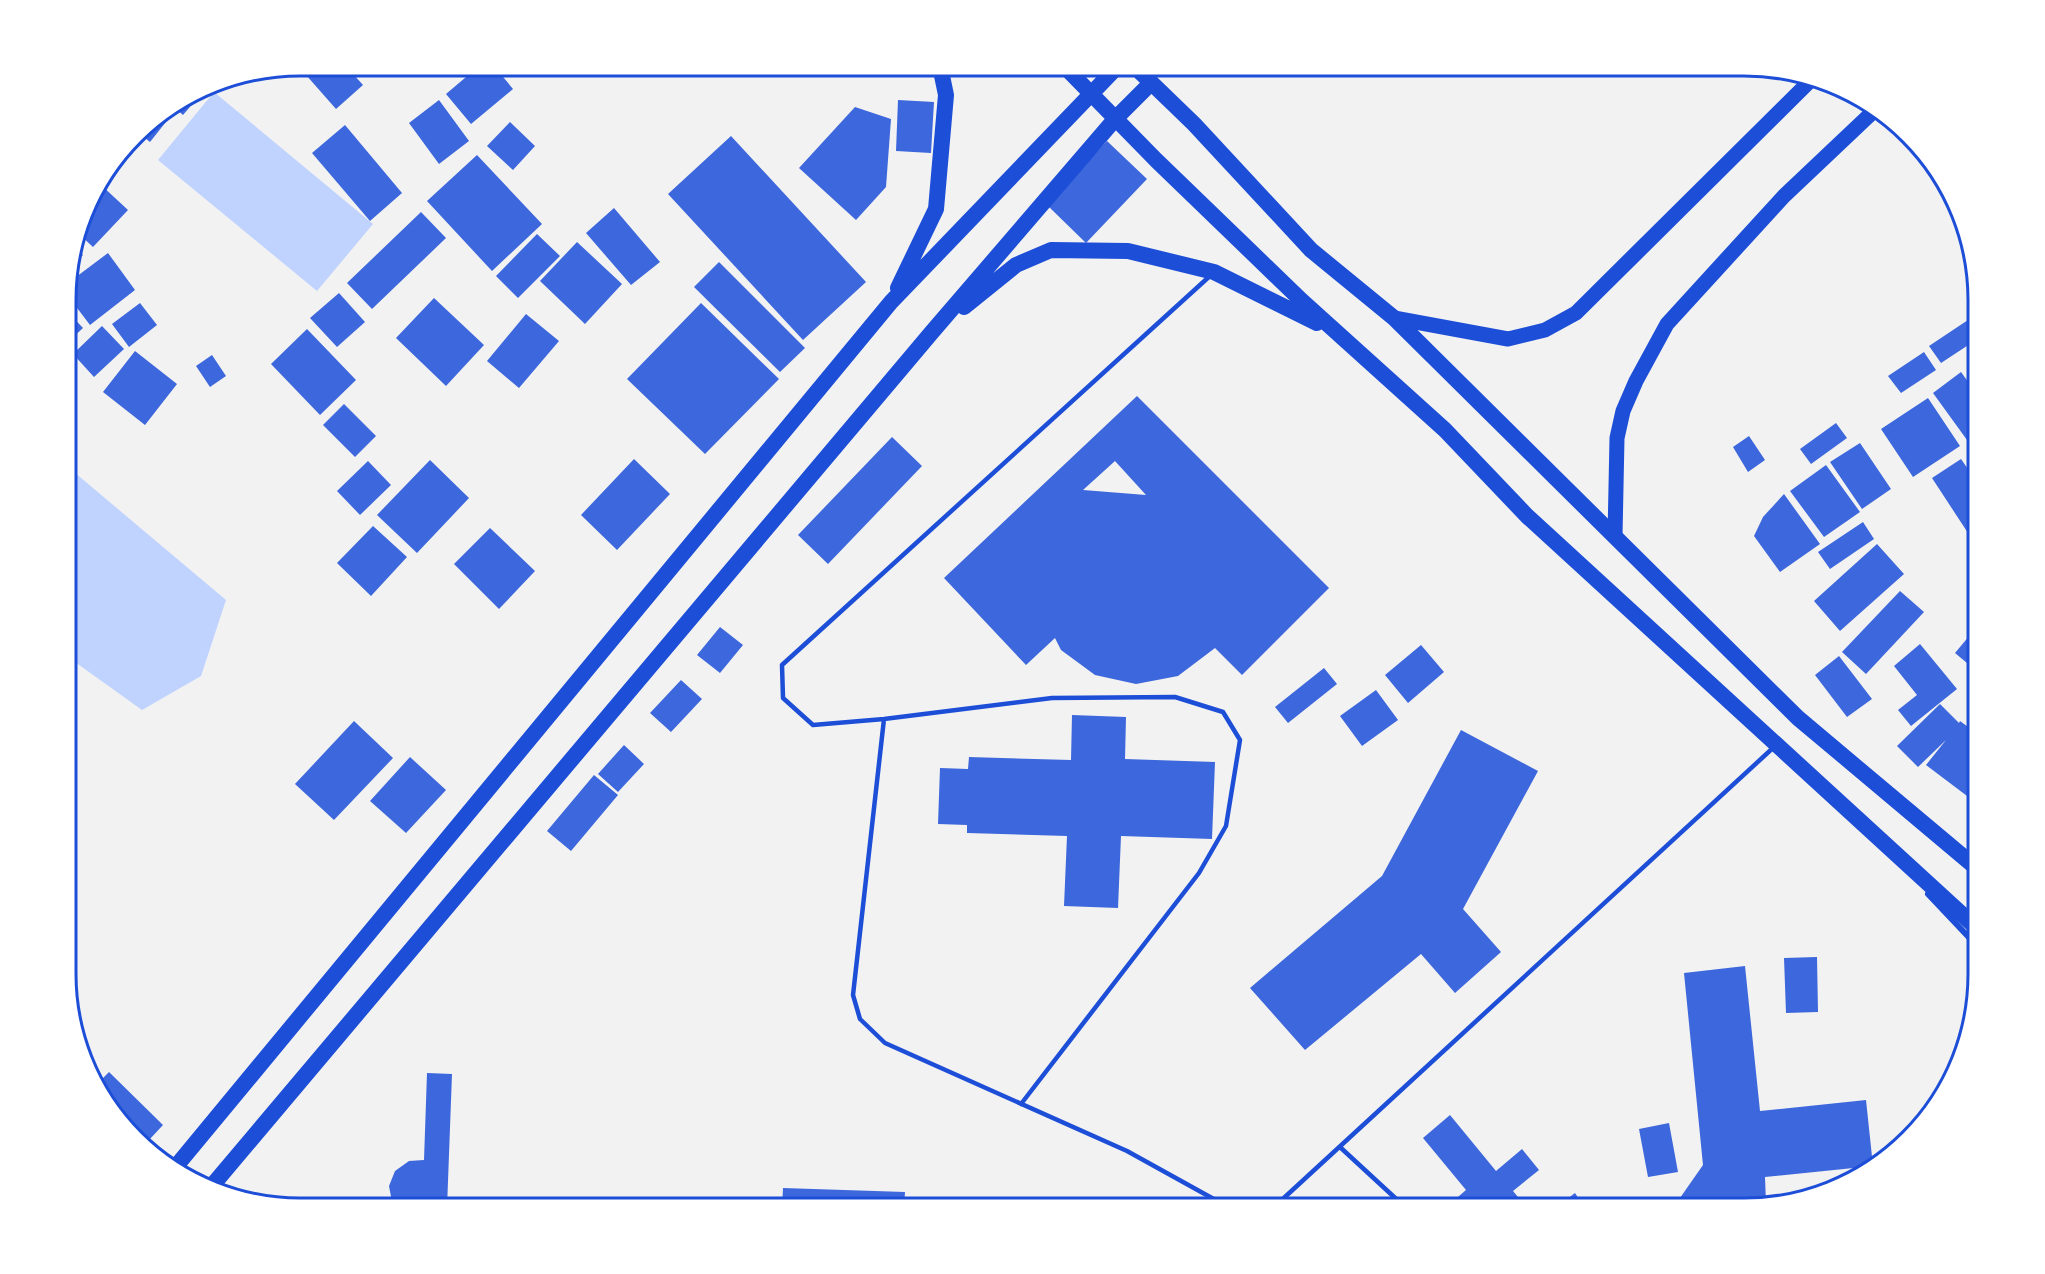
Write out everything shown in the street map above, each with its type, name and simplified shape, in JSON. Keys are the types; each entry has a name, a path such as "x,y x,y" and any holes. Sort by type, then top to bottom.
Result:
{"highway":[{"path":"891,302 936,208 946,95 942,76"},
{"path":"1073,76 1337,333 1445,430 1527,516 1968,921"},
{"path":"180,1162 891,302 1108,76"},
{"path":"1144,76 1194,124 1311,250 1394,318 1798,718 1968,862"},
{"path":"216,1181 932,332 1116,118 1151,83"},
{"path":"932,332 1016,265 1051,250 1128,251 1214,272 1337,333"}],"main road":[{"path":"1394,318 1508,339 1545,330 1576,313 1806,85"},
{"path":"1615,536 1619,429 1636,381 1667,324 1784,196 1870,115"}],"street":[{"path":"1889,850 1968,937"}],"lane":[{"path":"1021,1104 1199,873 1226,826 1240,740 1223,712 1175,698 1052,698 884,719 813,725 783,698 782,665 1214,272"},
{"path":"884,719 853,995 860,1019 885,1043 1127,1151 1212,1198"},
{"path":"1284,1198 1777,745"},
{"path":"1341,1148 1395,1198"}],"water":[{"path":"216,94 373,224 317,291 158,160 211,96"},
{"path":"76,474 226,600 201,676 142,710 76,663"}],"building":[{"path":"307,76 355,76 363,85 336,109"},
{"path":"467,76 502,76 513,89 471,124 446,94"},
{"path":"439,100 469,141 439,164 409,123"},
{"path":"898,100 934,102 931,153 896,151"},
{"path":"191,106 183,115 180,112"},
{"path":"855,107 891,119 886,187 856,220 799,168"},
{"path":"167,121 150,142 146,139"},
{"path":"510,122 535,146 513,170 487,146"},
{"path":"345,125 402,193 370,221 312,153"},
{"path":"731,136 866,282 803,340 668,194"},
{"path":"1107,141 1147,179 1086,243 1047,205"},
{"path":"477,155 542,224 492,271 427,201"},
{"path":"106,190 128,210 93,247 85,240"},
{"path":"614,208 660,262 631,285 586,233"},
{"path":"421,212 446,238 372,309 347,283"},
{"path":"537,234 560,256 518,298 496,276"},
{"path":"577,242 622,284 585,324 540,281"},
{"path":"108,253 135,290 90,325 76,307 78,276"},
{"path":"719,262 805,348 780,372 694,287"},
{"path":"339,293 365,322 337,347 310,318"},
{"path":"434,298 484,345 446,386 396,338"},
{"path":"140,303 157,325 129,347 112,324"},
{"path":"701,303 779,379 705,454 627,379"},
{"path":"526,314 559,341 519,388 487,361"},
{"path":"1968,320 1968,345 1941,363 1929,346"},
{"path":"76,321 83,328 76,335"},
{"path":"102,326 124,349 94,377 76,357 76,351"},
{"path":"307,329 356,380 320,415 271,364"},
{"path":"135,351 177,384 145,425 103,392"},
{"path":"1924,352 1936,370 1901,393 1888,376"},
{"path":"212,355 226,376 210,387 196,366"},
{"path":"1961,372 1968,382 1967,440 1933,393"},
{"path":"1137,396 1329,588 1242,675 1215,648 1178,676 1136,684 1095,675 1061,650 1055,638 1026,665 944,578","holes":["1115,461 1146,495 1083,490"]},
{"path":"1928,398 1960,446 1913,477 1881,429"},
{"path":"344,404 376,436 355,457 323,425"},
{"path":"1836,423 1847,438 1811,464 1800,449"},
{"path":"1749,436 1765,460 1748,472 1733,447"},
{"path":"892,437 922,466 828,564 798,535"},
{"path":"1860,443 1891,489 1862,509 1830,462"},
{"path":"634,459 670,494 617,550 581,515"},
{"path":"1961,459 1968,469 1968,533 1932,478"},
{"path":"430,460 469,498 417,553 377,515"},
{"path":"368,461 391,485 360,515 337,491"},
{"path":"1826,465 1860,512 1824,537 1790,491"},
{"path":"1784,494 1820,544 1780,572 1754,536 1763,517"},
{"path":"1863,522 1874,539 1830,569 1818,552"},
{"path":"373,526 407,557 371,596 337,563"},
{"path":"490,528 535,571 499,609 454,564"},
{"path":"1877,544 1904,574 1840,631 1814,601"},
{"path":"1900,591 1924,612 1866,674 1842,652"},
{"path":"720,627 743,645 720,673 697,655"},
{"path":"1968,637 1968,664 1955,653"},
{"path":"1920,644 1957,689 1911,726 1898,710 1917,695 1894,666"},
{"path":"1421,645 1444,672 1408,703 1385,675"},
{"path":"1839,656 1872,699 1847,717 1815,675"},
{"path":"1324,668 1337,684 1288,723 1275,707"},
{"path":"681,680 702,699 671,732 650,713"},
{"path":"1376,690 1398,720 1362,746 1340,716"},
{"path":"1940,704 1959,723 1960,721 1968,727 1968,797 1926,765 1946,740 1918,767 1897,746"},
{"path":"1072,715 1126,717 1125,759 1215,762 1212,839 1121,836 1118,908 1064,906 1067,836 967,833 967,825 938,824 940,768 968,769 969,757 1071,760"},
{"path":"354,721 393,758 334,820 295,784"},
{"path":"1461,730 1538,771 1463,909 1501,952 1455,993 1421,954 1305,1050 1250,988 1382,876"},
{"path":"624,745 644,764 618,792 598,774"},
{"path":"410,757 446,790 406,833 370,801"},
{"path":"594,775 618,795 571,851 547,831"},
{"path":"1817,957 1818,1012 1786,1013 1784,958"},
{"path":"1745,966 1760,1111 1866,1100 1872,1158 1854,1168 1765,1177 1766,1197 1680,1198 1703,1165 1684,973"},
{"path":"109,1072 163,1125 150,1139 123,1110 103,1078"},
{"path":"427,1073 452,1074 447,1198 391,1198 389,1186 395,1171 409,1161 424,1160"},
{"path":"1450,1115 1496,1171 1522,1149 1539,1170 1513,1191 1519,1198 1457,1198 1466,1190 1423,1138"},
{"path":"1669,1123 1678,1172 1648,1177 1639,1129"},
{"path":"783,1188 905,1192 905,1198 782,1198"},
{"path":"1575,1193 1578,1198 1568,1198"}]}
